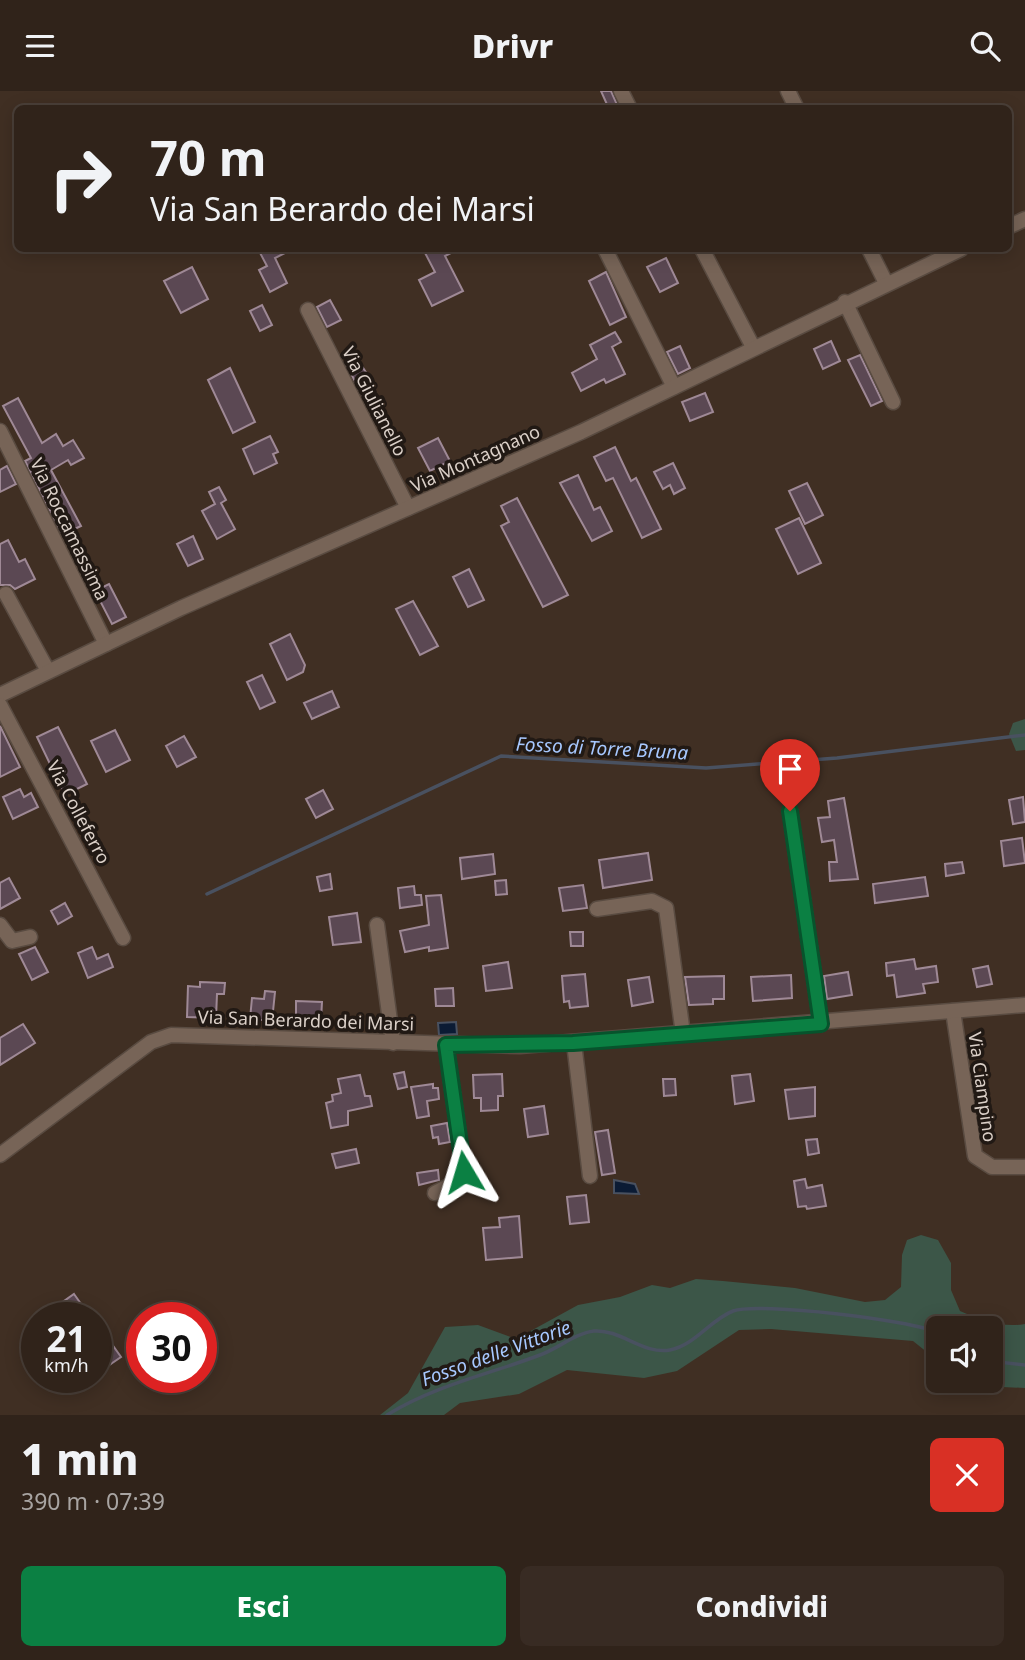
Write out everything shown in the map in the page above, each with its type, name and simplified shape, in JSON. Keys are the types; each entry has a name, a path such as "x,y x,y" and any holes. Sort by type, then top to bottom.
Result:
{"street":[{"path":"606,252 674,387"},
{"path":"704,252 753,347"},
{"path":"870,252 886,283"},
{"name":"Via Montagnano","path":"0,695 106,644 581,432 845,302 954,252"},
{"path":"845,302 893,402"},
{"name":"Via Giulianello","path":"308,310 408,508"},
{"name":"Via Roccamassima","path":"0,431 106,644"},
{"path":"6,594 48,671"},
{"name":"Via Colleferro","path":"0,705 123,938"},
{"path":"790,811 821,1024"},
{"path":"597,909 652,901 666,908 683,1034"},
{"path":"0,925 12,941 30,937"},
{"path":"377,925 393,1043"},
{"name":"Via San Berardo dei Marsi","path":"0,1155 151,1042 165,1036 446,1045 573,1043 1025,1005"},
{"name":"Via Ciampino","path":"953,1011 975,1156 992,1167 1025,1167"},
{"path":"573,1043 590,1176"},
{"path":"435,1193 460,1179 464,1172 446,1045"}],"green space":[{"path":"1025,719 1025,750 1016,751 1009,734 1013,723"},
{"path":"921,1235 938,1240 951,1263 951,1290 960,1311 973,1316 926,1316 926,1351 913,1341 771,1329 739,1330 677,1371 644,1378 567,1370 519,1394 460,1403 444,1415 380,1415 408,1393 445,1327 478,1325 516,1339 578,1305 620,1297 652,1285 670,1288 696,1279 795,1288 865,1302 885,1300 901,1287 902,1255 907,1240"},
{"path":"1003,1324 1025,1324 1025,1388 1003,1387"}],"water":[{"path":"456,1022 457,1034 439,1035 438,1023"},
{"path":"614,1180 635,1184 639,1194 614,1193"}],"building":[{"path":"601,91 611,91 617,105 607,105"},
{"path":"260,252 287,252 275,258 287,283 270,292 259,270 267,266"},
{"path":"425,252 453,252 445,256 463,291 432,306 419,280 435,272"},
{"path":"666,258 678,283 660,292 647,267"},
{"path":"192,267 208,299 181,313 164,281"},
{"path":"606,272 626,317 610,325 589,281"},
{"path":"330,300 341,320 327,327 317,307"},
{"path":"262,305 272,325 260,331 250,311"},
{"path":"615,332 621,342 612,347 625,374 606,383 604,379 581,391 572,373 597,359 590,345"},
{"path":"831,341 840,361 823,369 814,349"},
{"path":"680,346 690,368 678,374 667,352"},
{"path":"860,355 882,401 871,406 848,360"},
{"path":"356,357 373,383 371,385 374,391 363,397 345,362"},
{"path":"230,368 255,422 233,433 208,380"},
{"path":"705,393 713,412 690,421 682,402"},
{"path":"18,398 42,443 56,434 63,446 73,440 84,458 71,465 68,460 51,470 81,526 66,533 65,530 61,532 25,461 31,458 3,406"},
{"path":"270,436 278,452 273,454 277,463 254,474 243,449"},
{"path":"438,438 450,461 430,471 418,448"},
{"path":"615,447 631,481 636,478 661,529 642,538 613,478 606,481 594,457"},
{"path":"673,463 685,488 674,494 670,485 663,489 654,472"},
{"path":"7,466 16,484 0,492 0,470"},
{"path":"578,475 594,510 600,507 612,531 592,541 560,483"},
{"path":"807,483 823,515 805,524 789,491"},
{"path":"219,487 226,500 221,503 235,529 217,539 202,511 215,504 209,492"},
{"path":"517,498 568,595 543,607 501,526 509,522 501,506"},
{"path":"799,518 821,563 798,574 776,529"},
{"path":"193,536 203,559 188,566 177,544"},
{"path":"8,540 19,562 25,559 35,579 15,589 10,585 0,585 0,544"},
{"path":"469,569 484,600 468,607 453,577"},
{"path":"109,584 126,617 112,624 95,591"},
{"path":"413,601 438,646 420,655 396,609"},
{"path":"290,634 305,665 303,672 287,680 270,644"},
{"path":"262,675 275,702 260,709 247,682"},
{"path":"332,691 339,707 312,719 304,703"},
{"path":"0,726 20,767 0,777"},
{"path":"58,727 87,784 65,795 37,737"},
{"path":"115,730 130,760 106,772 91,741"},
{"path":"184,736 196,757 177,767 166,746"},
{"path":"20,789 24,797 31,793 38,807 13,819 3,797"},
{"path":"323,790 333,809 316,818 306,799"},
{"path":"1023,797 1025,822 1013,824 1009,800"},
{"path":"844,798 858,879 830,881 829,862 837,862 834,840 822,842 818,818 830,817 828,801"},
{"path":"1022,838 1025,863 1004,866 1001,841"},
{"path":"648,853 652,880 603,888 599,860"},
{"path":"493,854 495,874 462,879 460,858"},
{"path":"962,862 964,873 946,876 945,864"},
{"path":"330,874 332,889 320,891 317,877"},
{"path":"925,877 928,896 875,903 873,884"},
{"path":"9,878 20,898 0,909 0,883"},
{"path":"506,880 507,894 496,895 495,881"},
{"path":"583,885 587,908 563,911 559,888"},
{"path":"414,886 415,895 421,895 422,905 400,908 398,888"},
{"path":"441,895 448,948 429,951 429,947 405,952 400,931 429,925 426,896"},
{"path":"65,903 72,916 58,924 51,911"},
{"path":"357,913 361,942 333,945 329,917"},
{"path":"570,932 583,932 583,946 571,946"},
{"path":"35,947 48,972 32,980 19,954"},
{"path":"92,947 97,959 108,954 113,967 88,978 78,953"},
{"path":"914,959 916,969 936,966 938,982 923,984 925,993 897,997 894,975 887,976 886,963"},
{"path":"508,962 512,988 486,991 483,966"},
{"path":"988,966 992,984 977,987 973,969"},
{"path":"848,972 852,995 827,999 824,976"},
{"path":"585,974 588,1006 570,1008 569,1001 564,1002 562,976"},
{"path":"791,975 792,998 753,1001 751,977"},
{"path":"724,976 724,999 713,999 713,1004 689,1005 685,977"},
{"path":"649,977 653,1002 632,1006 628,980"},
{"path":"200,982 225,983 224,994 217,994 216,1018 187,1017 188,986 200,987"},
{"path":"453,988 454,1006 436,1006 435,989"},
{"path":"265,991 275,992 272,1021 250,1019 252,998 264,999"},
{"path":"296,1001 322,1002 321,1020 296,1019"},
{"path":"23,1024 35,1043 0,1065 0,1038"},
{"path":"404,1072 407,1087 398,1089 394,1074"},
{"path":"502,1074 503,1096 498,1096 498,1110 481,1111 481,1098 474,1098 473,1075"},
{"path":"750,1074 754,1101 735,1104 732,1076"},
{"path":"360,1075 365,1096 370,1096 372,1106 348,1111 348,1125 331,1128 326,1103 333,1101 332,1095 341,1093 338,1079"},
{"path":"663,1079 675,1079 676,1095 664,1096"},
{"path":"433,1084 433,1088 438,1088 439,1099 427,1101 429,1116 417,1118 411,1087"},
{"path":"815,1087 815,1116 789,1119 785,1090"},
{"path":"544,1106 548,1134 528,1137 524,1109"},
{"path":"447,1123 450,1142 439,1144 438,1137 433,1138 431,1126"},
{"path":"608,1130 615,1173 602,1175 595,1132"},
{"path":"817,1139 819,1153 808,1155 806,1140"},
{"path":"356,1149 359,1163 336,1168 332,1154"},
{"path":"438,1170 439,1180 419,1185 417,1173"},
{"path":"805,1179 807,1188 822,1185 826,1206 807,1209 806,1206 798,1207 794,1181"},
{"path":"586,1195 589,1222 570,1224 567,1197"},
{"path":"519,1216 522,1257 486,1260 483,1228 500,1227 499,1218"},
{"path":"74,1294 80,1302 63,1302"},
{"path":"112,1344 121,1357 112,1363"}],"waterway":[{"name":"Fosso di Torre Bruna","path":"207,894 501,756 706,768 837,758 1025,735"},
{"name":"Fosso delle Vittorie","path":"387,1415 443,1388 540,1355 594,1331 604,1331 651,1349 670,1350 695,1338 725,1315 748,1309 869,1318 926,1329"},
{"name":"Fosso delle Vittorie","path":"1003,1362 1025,1365"}],"route":[{"path":"464,1172 446,1045 502,1047 821,1024 790,811"}]}
